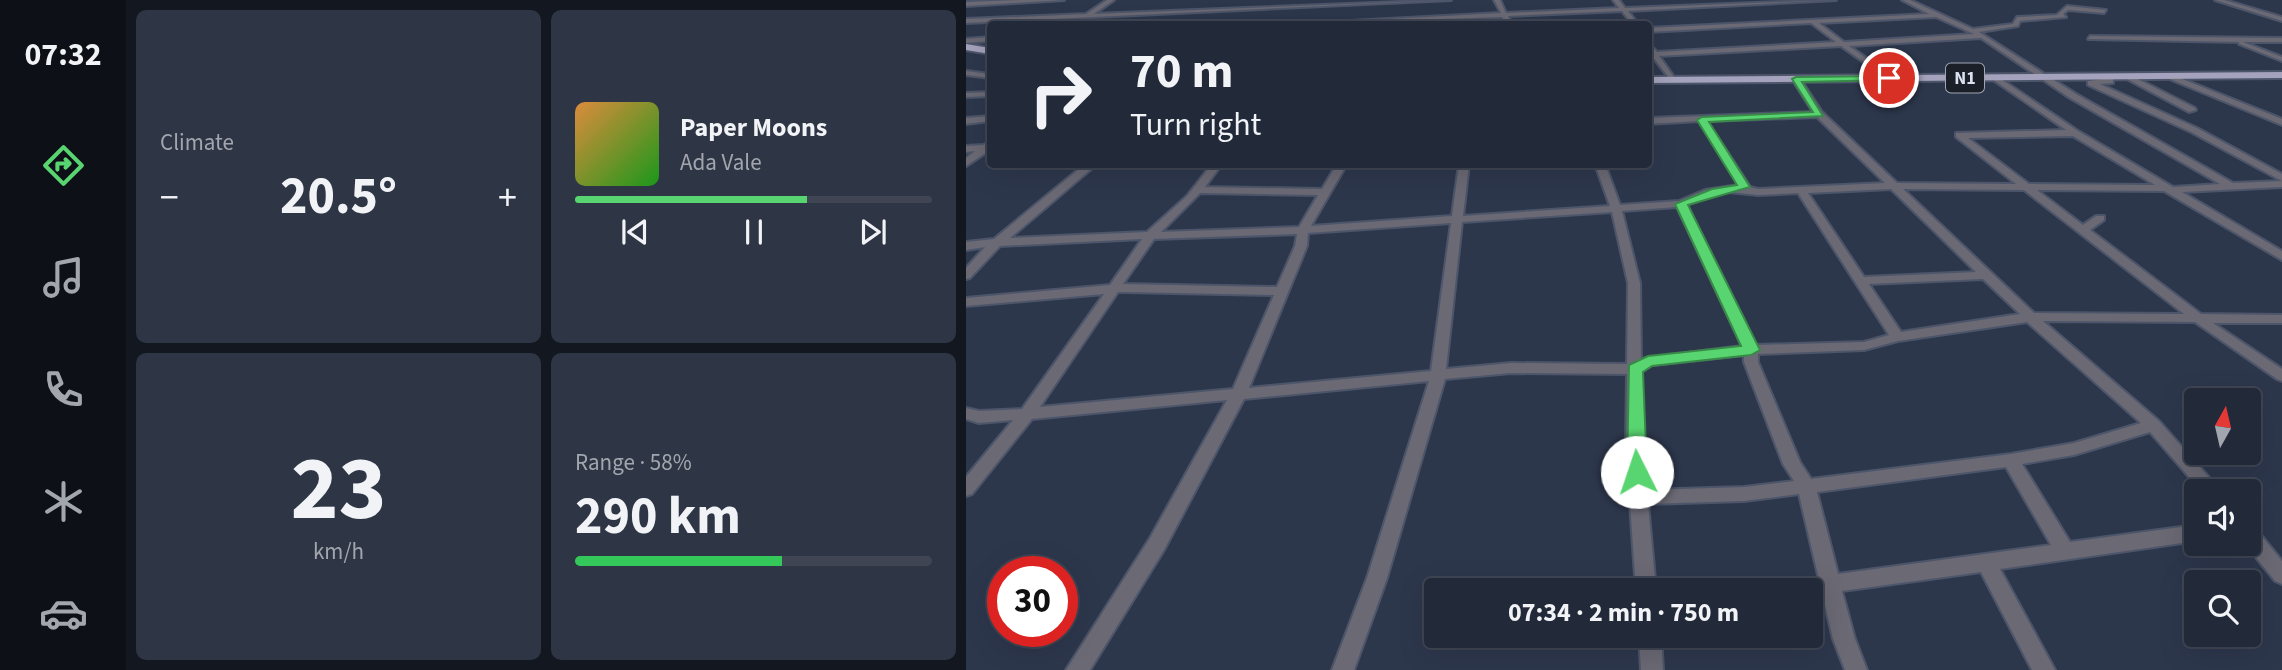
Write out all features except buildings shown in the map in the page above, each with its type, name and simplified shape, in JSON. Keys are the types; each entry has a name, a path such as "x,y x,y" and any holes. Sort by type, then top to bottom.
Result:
{"highway":[{"path":"966,47 987,50"},
{"name":"N1","path":"1652,80 2282,75"}],"street":[{"path":"978,4 985,0"},
{"path":"966,6 1061,0"},
{"path":"1077,21 1111,0"},
{"path":"1219,17 1235,0"},
{"path":"966,20 1227,10 1310,3 1448,0"},
{"path":"1497,0 1507,21"},
{"path":"1616,0 1632,21"},
{"path":"1397,21 1833,0"},
{"path":"1905,0 1982,36 2144,139 2232,187"},
{"path":"2219,0 2235,0"},
{"path":"2219,0 2282,19"},
{"path":"1780,1 1792,9"},
{"path":"1351,21 1360,2"},
{"path":"1417,2 1421,20"},
{"path":"1143,13 1156,4"},
{"path":"1971,31 2016,25 2017,19 2064,16 2059,14 2067,8 2103,9"},
{"path":"1802,15 1846,44 1889,78"},
{"path":"1652,30 1937,15"},
{"path":"1707,27 1721,40 1718,42 1726,51"},
{"path":"1652,55 1982,36"},
{"path":"2090,38 2282,40"},
{"path":"966,41 987,39"},
{"path":"2227,39 2282,59"},
{"path":"1652,56 1672,80"},
{"path":"966,73 987,76"},
{"path":"966,87 987,76"},
{"path":"2128,76 2192,110"},
{"path":"2170,76 2282,122"},
{"path":"1996,77 2075,134 2282,256"},
{"path":"2105,77 2110,81 2091,82 2202,133 2282,178"},
{"path":"1796,79 1819,114 2030,317 2153,425 2201,479"},
{"path":"966,95 987,94"},
{"path":"1652,121 1819,114"},
{"path":"966,121 987,119"},
{"path":"1702,120 1745,187"},
{"path":"2075,134 1959,135 2196,317 2282,376"},
{"path":"966,149 987,147"},
{"path":"966,163 987,148"},
{"path":"966,275 1000,242 1087,168"},
{"path":"966,489 1027,414 1151,235 1197,190 1214,168"},
{"path":"1077,670 1157,544 1238,395 1301,246 1303,230 1340,168"},
{"path":"1343,670 1377,578 1438,376 1463,168"},
{"path":"1601,168 1616,208 1634,282 1634,446 1645,578"},
{"path":"966,246 1000,242 1303,230 1457,217 1681,204 1717,191 1745,187 1758,192 1894,186 2165,189 2282,184"},
{"path":"1197,190 1327,192"},
{"path":"1802,191 1897,337"},
{"path":"1681,204 1751,350 1751,362 1787,453 1806,485 1844,639 1856,670"},
{"path":"2082,230 2100,218"},
{"path":"1862,281 1987,275"},
{"path":"966,302 1132,288 1282,291"},
{"path":"966,413 979,417 1027,414 1539,367 1635,369 1648,361 1751,350 1864,346 1897,337 2030,317 2282,319"},
{"path":"1639,497 1744,494 2011,460 2074,449 2153,425"},
{"path":"2011,460 2064,550"},
{"path":"1832,584 2184,535"},
{"path":"2261,550 2282,575"},
{"path":"1986,563 2044,670"},
{"path":"1651,648 1652,670"}],"route":[{"path":"1637,472 1634,446 1635,369 1648,361 1751,350 1681,204 1717,191 1745,187 1702,120 1819,114 1796,79 1889,78"}]}
